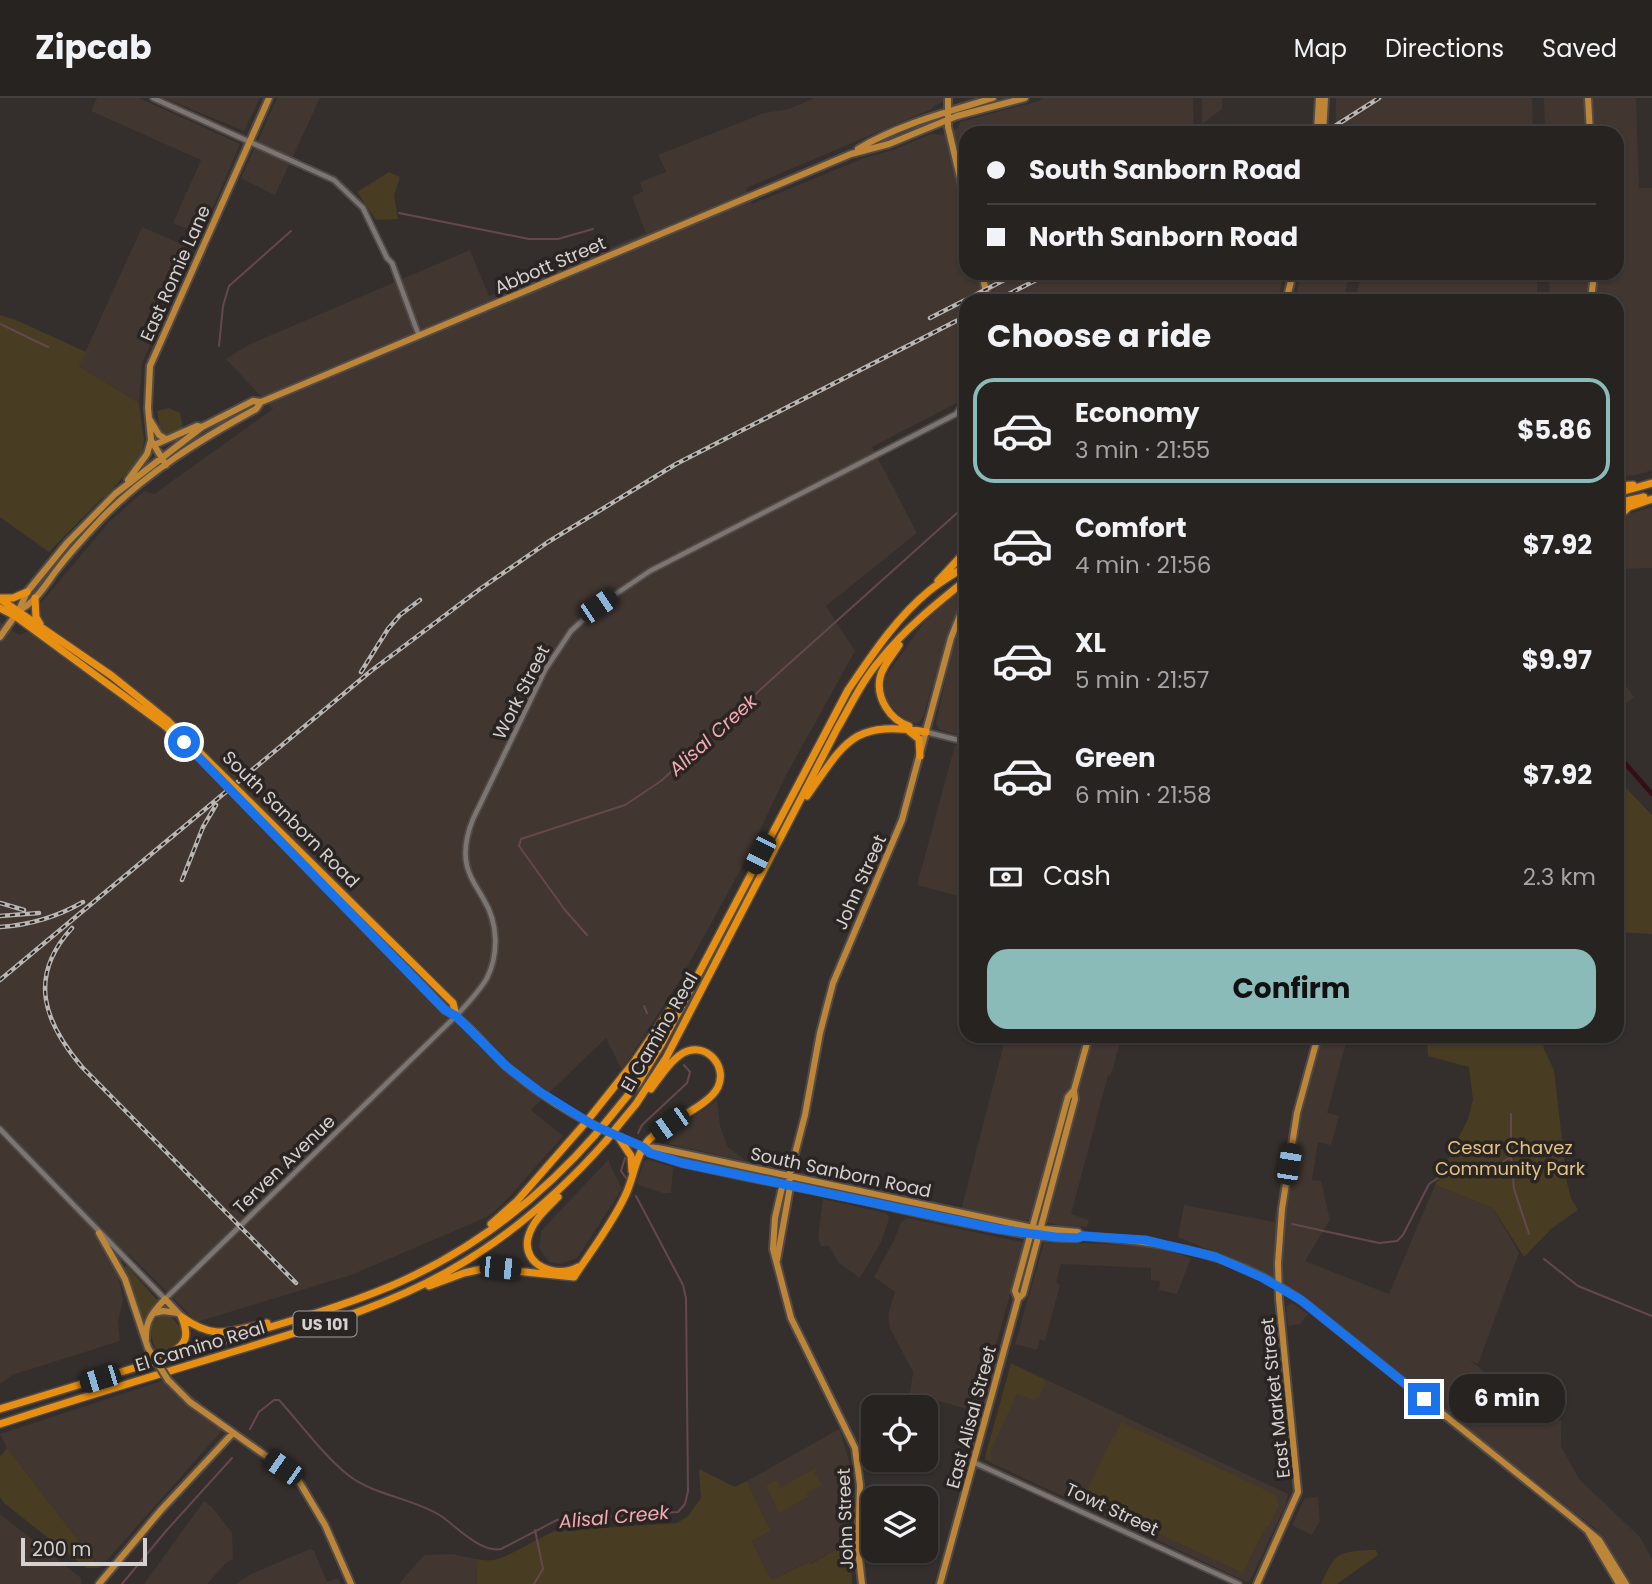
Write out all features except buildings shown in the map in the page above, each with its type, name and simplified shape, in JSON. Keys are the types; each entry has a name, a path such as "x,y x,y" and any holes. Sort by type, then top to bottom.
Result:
{"highway":[{"path":"1624,486 1650,484"},
{"path":"1624,491 1650,484"},
{"path":"1624,502 1652,497"},
{"path":"1624,512 1652,497"},
{"path":"929,591 959,559"},
{"name":"El Camino Real","path":"0,1409 314,1313 392,1286 441,1261 486,1233 530,1200 595,1135 638,1083 661,1045 848,690 881,642 908,611 929,591 959,571"},
{"name":"El Camino Real","path":"0,1424 318,1326 397,1297 447,1272 493,1244 537,1210 577,1173 606,1141 636,1104 666,1058 837,729 880,659 910,628 959,586"},
{"path":"0,598 13,598 27,592"},
{"path":"0,598 17,613"},
{"path":"34,598 36,617 40,624"},
{"path":"0,608 17,613"},
{"name":"South Sanborn Road","path":"17,613 167,724"},
{"name":"South Sanborn Road","path":"17,613 40,624 112,676 167,724 454,1004 456,1016 513,1071 587,1121 643,1147"},
{"path":"910,628 883,669 880,678 881,698 890,713 903,724 926,732"},
{"path":"793,816 838,751 851,740 876,729 902,728 926,732"},
{"path":"902,728 919,738 920,756"},
{"path":"441,1261 510,1208 587,1121 634,1062 700,968"},
{"path":"397,1297 483,1269 500,1268 574,1277 619,1208 643,1147 650,1138 713,1094 720,1080 719,1066 705,1052 695,1050 684,1053 674,1060 636,1104"},
{"path":"619,1137 631,1156 632,1180"},
{"path":"577,1173 535,1223 527,1245 531,1258 545,1269 570,1271 582,1265"},
{"path":"180,1315 199,1329 218,1332 314,1313"},
{"path":"122,1372 178,1349 187,1336 180,1315"}],"main road":[{"name":"East Romie Lane","path":"164,461 153,443 148,418 148,377 154,354 269,98"},
{"path":"948,98 947,115 959,171"},
{"name":"Abbott Street","path":"17,613 29,606 60,565 104,517 202,427 253,401 261,402 851,154 889,144 947,115 996,100 1025,98"},
{"path":"1317,126 1319,98"},
{"path":"1323,126 1325,98"},
{"path":"1588,98 1590,126"},
{"name":"Abbott Street","path":"0,637 17,613 27,592 67,543 123,487 256,409 261,402"},
{"path":"148,418 159,435 166,439"},
{"path":"123,487 153,443 197,426 202,427"},
{"name":"John Street","path":"777,1260 790,1187 789,1177 805,1115 821,1024 833,983 894,842 959,618"},
{"name":"East Alisal Street","path":"940,1584 1018,1299 1023,1294 1040,1232 1087,1043"},
{"name":"East Market Street","path":"1257,1584 1296,1499 1298,1488 1278,1286 1282,1209 1297,1113 1316,1043"},
{"name":"East Alisal Street","path":"1018,1299 1015,1292 1068,1097 1074,1090"},
{"name":"South Sanborn Road","path":"643,1147 658,1148 1032,1231"},
{"name":"South Sanborn Road","path":"643,1147 650,1153 682,1163 790,1187 1032,1231"},
{"name":"John Street","path":"789,1177 782,1185 773,1249 791,1318 855,1448 860,1485 858,1549 862,1584"},
{"path":"1032,1231 1078,1232 1082,1236 1145,1240 1198,1252 1244,1269 1278,1286 1332,1325 1569,1515 1606,1549 1626,1584"},
{"path":"99,1233 125,1279 142,1333 159,1368 177,1391 300,1483 325,1525 351,1584"},
{"path":"165,1299 180,1315"},
{"name":"Terven Avenue","path":"147,1344 145,1329 152,1314 165,1299"},
{"path":"152,1314 163,1311 180,1315"},
{"path":"99,1584 233,1433"},
{"path":"1589,1534 1619,1584"}],"street":[{"path":"153,98 326,176 355,199 370,220 387,258 392,263 419,335"},
{"name":"Work Street","path":"456,1016 487,978 496,943 489,909 467,868 465,847 469,828 545,670 571,631 598,606 650,571 956,414 959,410"},
{"path":"926,732 959,740"},
{"name":"Terven Avenue","path":"165,1299 456,1016"},
{"path":"0,1129 165,1299"},
{"name":"Towt Street","path":"973,1462 1239,1584"}],"shaded area":[{"path":"97,98 139,98 240,144 201,235 173,223 201,160 91,111"},
{"path":"164,98 260,98 244,131"},
{"path":"277,98 320,98 275,195 241,178"},
{"path":"814,98 951,98 932,109 746,188 752,204 864,158 893,150 933,133 941,135 958,128 960,122 1042,98 1193,98 1194,126 959,126 959,280 1283,280 1279,294 959,294 959,402 872,447 917,533 826,606 855,651 785,777 748,856 680,980 622,1070 606,1038 531,1110 563,1136 503,1204 487,1217 351,1275 197,1322 129,1254 117,1268 123,1301 118,1321 120,1341 12,1375 0,1384 0,622 19,635 27,632 41,615 41,603 109,522 144,491 154,494 273,409 226,359 248,345 470,250 489,296 646,233 632,197 643,191 640,182 666,172 658,155 764,113 789,109"},
{"path":"1202,98 1222,98 1222,109 1202,124"},
{"path":"1336,98 1532,98 1533,126 1336,126"},
{"path":"1544,98 1636,98 1639,188 1652,188 1652,470 1636,475 1624,476 1624,294 1550,294 1549,280 1624,280 1624,126 1545,126"},
{"path":"142,227 193,249 142,363 139,403 79,366"},
{"path":"1300,280 1348,280 1345,294 1296,294"},
{"path":"1360,280 1537,280 1537,294 1357,294"},
{"path":"1652,507 1652,568 1624,569 1624,519 1628,514"},
{"path":"959,591 959,605 923,717 918,724 904,719 885,700 885,677 927,618"},
{"path":"959,636 959,736 939,729 936,723 952,649"},
{"path":"1624,683 1634,697 1624,705"},
{"path":"955,745 959,746 959,896 917,885"},
{"path":"1004,1043 1120,1043 1111,1075 1108,1076 1071,1214 1089,1220 1087,1227 1030,1219 1026,1221 961,1210"},
{"path":"1311,1043 1346,1043 1327,1113 1339,1116 1331,1145 1318,1142 1312,1180 1321,1181 1330,1220 1305,1261 1389,1294 1435,1185 1493,1208 1519,1253 1478,1364 1470,1360 1533,1414 1555,1421 1561,1420 1561,1446 1579,1479 1640,1537 1652,1559 1652,1584 1626,1584 1597,1530 1284,1282 1178,1237 1184,1205 1274,1222 1290,1124"},
{"path":"717,1100 720,1126 728,1147 746,1161 669,1144 673,1131"},
{"path":"608,1160 622,1189 577,1258 561,1264 549,1262 539,1248 541,1231"},
{"path":"644,1161 673,1167 671,1193 636,1184"},
{"path":"823,1199 888,1215 881,1242 860,1278 839,1263 829,1246 821,1246 818,1238"},
{"path":"907,1218 1022,1242 978,1412 938,1401 938,1395 910,1393 913,1372 890,1328 888,1314 895,1292 874,1277 901,1222"},
{"path":"1046,1241 1162,1247 1191,1258 1177,1294 1159,1290 1160,1281 1151,1280 1151,1268 1061,1264 1056,1282 1060,1285 1045,1341 1040,1339 1037,1350 1015,1344"},
{"path":"1292,1303 1308,1314 1300,1324 1288,1326 1286,1307"},
{"path":"1011,1363 1288,1494 1286,1504 1250,1581 1247,1582 985,1460"},
{"path":"171,1378 227,1425 100,1568 7,1448 0,1434"},
{"path":"839,1429 852,1470 850,1541 810,1564 807,1562 771,1580 752,1541 771,1531 747,1481"},
{"path":"1318,1497 1320,1521 1312,1535 1292,1525 1305,1498"},
{"path":"204,1501 232,1533 233,1559 207,1584 144,1584"},
{"path":"0,1514 81,1578 81,1584 0,1584"},
{"path":"310,1549 314,1551 327,1582 338,1578 341,1584 236,1584 251,1574"},
{"path":"452,1554 476,1559 477,1584 399,1584 424,1555"}],"green space":[{"path":"389,172 400,177 394,195 398,219 376,220 357,192"},
{"path":"0,315 86,352 79,366 139,403 144,440 142,456 49,552 0,517"},
{"path":"169,408 180,413 183,429 170,435 160,430 157,411"},
{"path":"1624,786 1652,815 1652,934 1624,932"},
{"name":"Cesar Chavez Community Park","path":"1427,1043 1543,1043 1554,1070 1567,1183 1578,1210 1551,1229 1524,1257 1493,1208 1435,1185 1468,1119 1473,1100 1469,1067 1428,1056"},
{"path":"127,1266 157,1300 143,1320 140,1320 123,1268"},
{"path":"161,1315 171,1317 184,1332 180,1344 158,1354 152,1338 152,1328"},
{"path":"1011,1364 1046,1383 1038,1399 1033,1400 1017,1394 990,1452 991,1462 985,1457"},
{"path":"1121,1422 1276,1495 1279,1505 1243,1573 1104,1508 1087,1490"},
{"path":"7,1448 100,1568 86,1568 4,1503 0,1497 0,1457"},
{"path":"816,1468 814,1472 822,1485 807,1493 808,1497 779,1513 766,1486 776,1480 781,1487"},
{"path":"699,1469 735,1487 747,1481 771,1531 752,1541 771,1580 808,1562 811,1564 850,1541 852,1584 477,1584 476,1559 499,1558 555,1531 677,1523 688,1516 701,1498"},
{"path":"1376,1550 1378,1555 1337,1584 1321,1584 1338,1557 1349,1552"}],"waterway":[{"path":"399,213 529,239 558,239 593,229"},
{"path":"219,346 223,306 229,286 291,231"},
{"path":"0,324 48,347"},
{"name":"Alisal Creek","path":"587,935 565,910 519,846 521,839 625,805 661,781 959,511"},
{"name":"Alisal Creek","path":"1624,762 1652,794"},
{"name":"Alisal Creek","path":"644,1006 647,1013"},
{"name":"Alisal Creek","path":"638,1133 642,1125 687,1083 690,1072 684,1065"},
{"path":"1511,1114 1514,1189 1529,1234"},
{"path":"1292,1224 1379,1243 1397,1241 1403,1235 1429,1184 1442,1175 1471,1176 1487,1171 1511,1157"},
{"name":"Alisal Creek","path":"625,1158 621,1171 626,1178"},
{"name":"Alisal Creek","path":"250,1429 259,1412 274,1400 279,1400 321,1449 348,1475 370,1488 430,1510 477,1543 493,1549 501,1549 557,1520 678,1512 685,1504 688,1491 686,1298 683,1285 636,1196"},
{"path":"1544,1259 1578,1286 1652,1316"},
{"name":"Alisal Creek","path":"122,1584 232,1458"},
{"path":"534,1584 543,1569 535,1530"}],"railway":[{"path":"1335,126 1379,98"},
{"path":"977,294 1004,280"},
{"path":"1009,294 1036,280"},
{"path":"930,318 959,303"},
{"path":"0,980 371,671 548,542 676,464 959,320"},
{"path":"361,672 388,629 400,615 420,600"},
{"path":"182,880 203,827 216,805"},
{"path":"0,927 43,919 83,902"},
{"path":"0,903 24,910"},
{"path":"0,916 39,913"},
{"path":"72,928 58,946 49,964 45,982 50,1016 58,1033 82,1067 296,1283"}],"route":[{"path":"184,742 445,1010 456,1016 521,1078 593,1125 643,1147 646,1152 682,1163 790,1187 1024,1234 1145,1240 1216,1257 1263,1278 1301,1300 1424,1399"}]}
